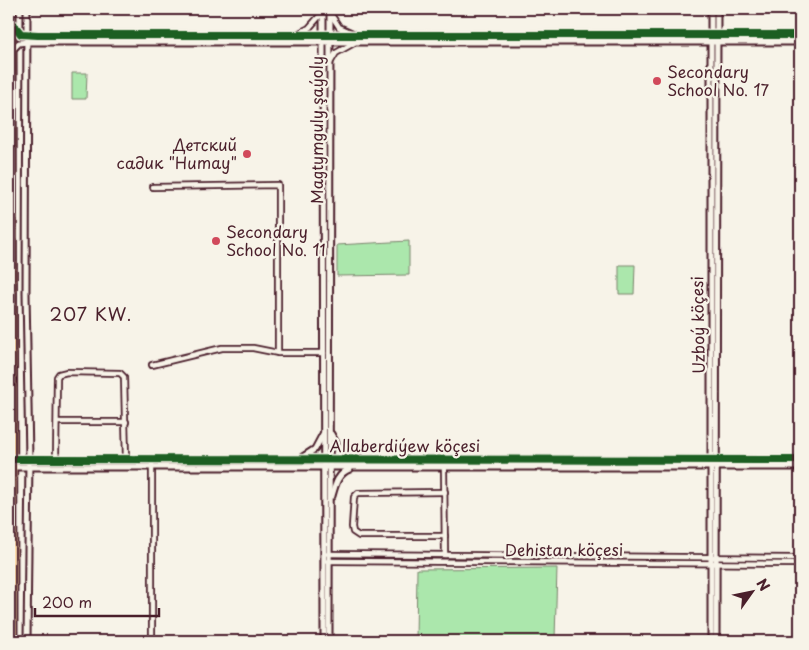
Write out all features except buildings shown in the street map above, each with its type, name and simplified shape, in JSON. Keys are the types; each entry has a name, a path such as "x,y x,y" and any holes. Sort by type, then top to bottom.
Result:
{"highway":[{"path":"12,9 11,463 13,638 17,641"}],"street":[{"path":"27,9 26,293 29,459 27,641"},
{"name":"Uzboý köçesi","path":"711,9 714,35 714,464 711,641"},
{"name":"Uzboý köçesi","path":"714,35 717,9"},
{"path":"297,34 315,22 324,10"},
{"name":"Magtymguly şaýoly","path":"324,10 324,34 330,64 330,460 327,468 324,641"},
{"path":"330,11 339,27 356,34"},
{"name":"Magtymguly şaýoly","path":"328,641 329,508 327,468 324,460 324,353 327,42 330,34 330,11"},
{"path":"12,24 21,34 28,35 800,35"},
{"path":"13,48 21,42 800,42"},
{"path":"330,64 336,52 355,43"},
{"path":"154,187 278,185 278,353"},
{"path":"152,365 222,348 254,348 278,353 324,353"},
{"path":"56,459 57,377 62,372 120,374 125,383 126,459"},
{"path":"56,422 126,422"},
{"path":"329,424 334,441 338,446 359,457 378,459"},
{"path":"297,460 315,449 324,432"},
{"name":"Allaberdiýew köçesi","path":"11,463 29,459 378,459 800,467"},
{"path":"152,459 152,641"},
{"name":"Allaberdiýew köçesi","path":"11,463 29,466 444,468 714,464 800,460"},
{"path":"329,508 337,481 346,471 355,468"},
{"path":"444,468 445,555"},
{"path":"445,492 358,493 354,497 352,527 353,532 359,536 445,536"},
{"name":"Dehistan köçesi","path":"328,554 800,564"},
{"name":"Dehistan köçesi","path":"328,561 713,561 800,558"},
{"name":"Uzboý köçesi","path":"713,561 716,641"}],"green space":[{"path":"72,73 87,73 86,99 72,99"},
{"path":"409,241 409,275 337,276 337,245"},
{"path":"619,265 635,265 634,294 619,294"},
{"path":"557,568 555,639 540,638 540,641 416,641 417,569"}],"cycle path":[{"path":"13,24 21,34 38,35 800,35"},
{"path":"9,459 800,460"}],"place":[{"name":"Secondary School No. 17","path":"657,81"},
{"name":"Детский садик \"Humay\"","path":"247,154"},
{"name":"Secondary School No. 11","path":"216,241"}],"district":[{"name":"207 KW.","path":"91,315"}]}
